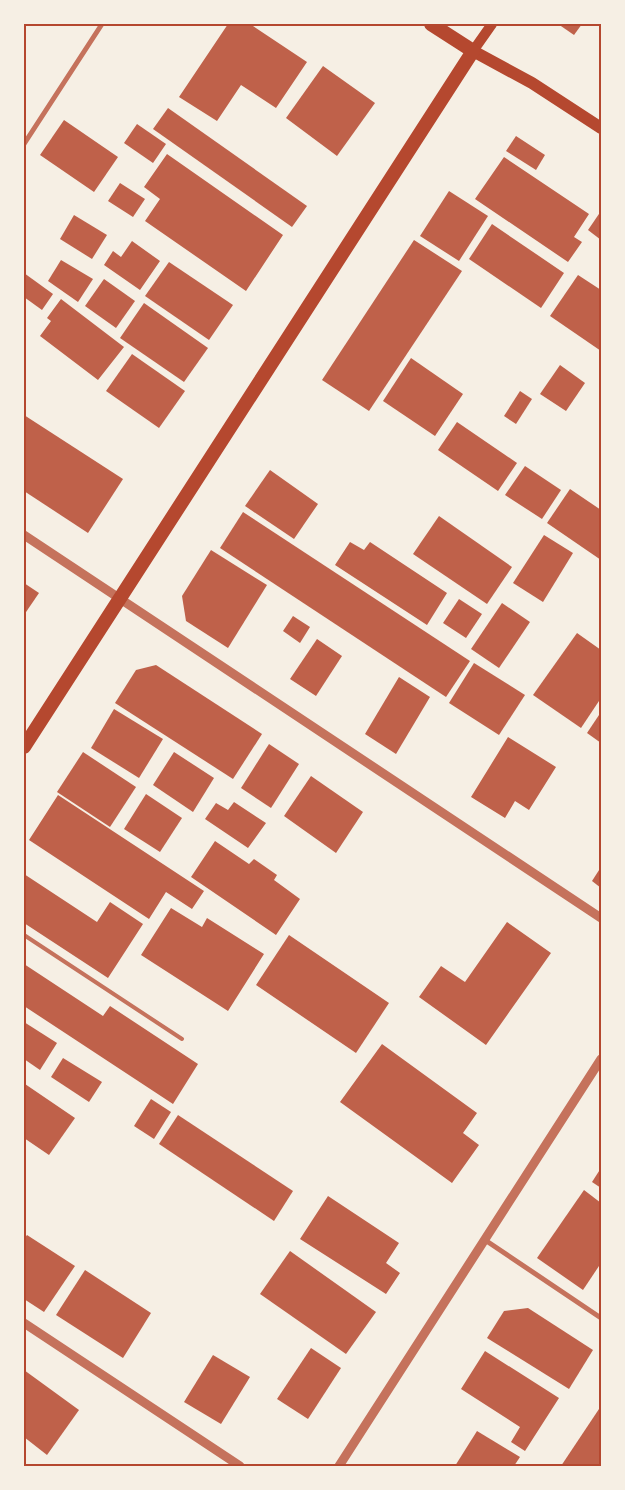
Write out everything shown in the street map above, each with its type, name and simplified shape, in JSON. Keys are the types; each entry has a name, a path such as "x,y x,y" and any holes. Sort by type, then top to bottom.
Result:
{"highway":[{"path":"24,747 473,51 431,24"}],"main road":[{"path":"492,24 473,51 532,83 601,128"}],"street":[{"path":"24,144 102,24"},
{"path":"24,535 601,918"},
{"path":"339,1466 601,1059"},
{"path":"485,1240 601,1318"},
{"path":"24,1324 240,1466"}],"lane":[{"path":"24,935 182,1039"}],"building":[{"path":"228,24 250,24 307,62 276,108 241,85 217,121 179,97"},
{"path":"558,24 582,24 574,35"},
{"path":"323,66 375,103 337,156 286,118"},
{"path":"168,108 307,206 292,227 153,129"},
{"path":"64,120 118,157 94,192 40,155"},
{"path":"137,124 166,144 153,163 124,143"},
{"path":"516,136 545,155 536,170 506,151"},
{"path":"167,154 283,235 246,291 145,221 160,199 144,187"},
{"path":"504,157 589,214 574,237 582,242 568,262 475,199"},
{"path":"120,183 145,199 133,217 108,201"},
{"path":"449,191 488,216 459,261 420,236"},
{"path":"601,211 601,240 588,230"},
{"path":"74,215 107,235 92,259 60,239"},
{"path":"492,224 564,273 541,308 469,259"},
{"path":"414,240 462,271 369,411 322,380"},
{"path":"132,241 160,261 140,290 104,265 113,251 121,257"},
{"path":"61,260 93,279 78,302 48,281"},
{"path":"169,262 233,305 209,340 145,296"},
{"path":"24,273 53,294 42,310 24,297"},
{"path":"578,275 601,290 601,351 550,316"},
{"path":"104,279 135,301 116,328 85,306"},
{"path":"61,299 124,347 98,380 40,336 51,321 47,318"},
{"path":"144,303 208,348 184,382 120,338"},
{"path":"132,354 185,391 159,428 106,391"},
{"path":"411,358 463,394 435,436 383,401"},
{"path":"560,365 585,383 566,411 540,394"},
{"path":"520,391 532,399 516,424 504,416"},
{"path":"24,415 123,479 88,533 24,491"},
{"path":"457,422 517,463 498,491 438,450"},
{"path":"525,466 561,490 542,519 505,495"},
{"path":"270,470 318,504 294,539 245,506"},
{"path":"570,489 601,510 601,560 547,523"},
{"path":"243,512 470,661 446,697 220,548"},
{"path":"439,516 512,567 487,604 413,554"},
{"path":"544,535 573,553 543,602 513,583"},
{"path":"350,542 364,550 370,542 447,593 427,625 335,565"},
{"path":"211,550 267,585 228,648 186,621 182,596"},
{"path":"24,583 39,593 24,615"},
{"path":"459,599 482,614 466,638 443,623"},
{"path":"502,603 530,622 499,668 471,649"},
{"path":"293,616 310,627 300,643 283,631"},
{"path":"577,633 601,650 601,698 581,728 533,695"},
{"path":"317,639 342,656 316,696 290,679"},
{"path":"474,663 525,695 499,735 449,703"},
{"path":"156,665 262,734 233,779 115,703 136,670"},
{"path":"399,677 430,697 396,754 365,734"},
{"path":"114,709 163,739 139,778 91,748"},
{"path":"601,712 601,743 587,733"},
{"path":"508,737 556,767 529,810 515,801 505,818 471,797"},
{"path":"269,744 299,764 271,808 241,788"},
{"path":"83,752 136,787 110,827 57,792"},
{"path":"174,752 214,778 193,812 153,785"},
{"path":"311,776 363,812 336,853 284,816"},
{"path":"146,794 182,818 160,852 124,829"},
{"path":"58,795 204,891 192,909 166,892 149,919 29,840"},
{"path":"234,802 266,823 248,848 205,819 216,803 228,810"},
{"path":"215,841 249,864 254,859 277,875 274,880 300,899 276,935 191,877"},
{"path":"601,867 601,888 592,881"},
{"path":"24,874 97,922 110,902 143,924 108,978 24,923"},
{"path":"171,908 202,927 207,918 264,954 228,1011 141,955"},
{"path":"507,922 551,953 486,1045 419,997 441,966 465,982"},
{"path":"289,935 389,1003 356,1053 256,985"},
{"path":"24,964 103,1016 110,1006 198,1064 173,1104 24,1006"},
{"path":"24,1022 57,1043 40,1070 24,1059"},
{"path":"382,1044 477,1113 463,1133 479,1145 452,1183 340,1102"},
{"path":"63,1058 102,1082 89,1102 51,1077"},
{"path":"25,1084 75,1118 49,1155 24,1138"},
{"path":"151,1099 171,1112 154,1139 134,1126"},
{"path":"178,1115 293,1191 274,1221 159,1144"},
{"path":"601,1168 601,1188 592,1182"},
{"path":"584,1190 601,1203 601,1263 583,1290 537,1258"},
{"path":"328,1196 399,1243 386,1263 400,1273 386,1294 300,1239"},
{"path":"27,1235 75,1266 44,1312 24,1299 24,1239"},
{"path":"290,1251 376,1312 346,1354 260,1294"},
{"path":"85,1270 151,1313 123,1358 56,1315"},
{"path":"528,1308 593,1350 569,1389 487,1338 504,1311"},
{"path":"311,1348 341,1368 308,1419 277,1399"},
{"path":"485,1351 559,1398 525,1451 511,1442 520,1427 461,1389"},
{"path":"213,1355 250,1377 221,1424 184,1402"},
{"path":"24,1370 79,1410 47,1455 24,1437"},
{"path":"601,1406 601,1466 561,1466"},
{"path":"477,1431 520,1457 514,1466 455,1466"}]}
